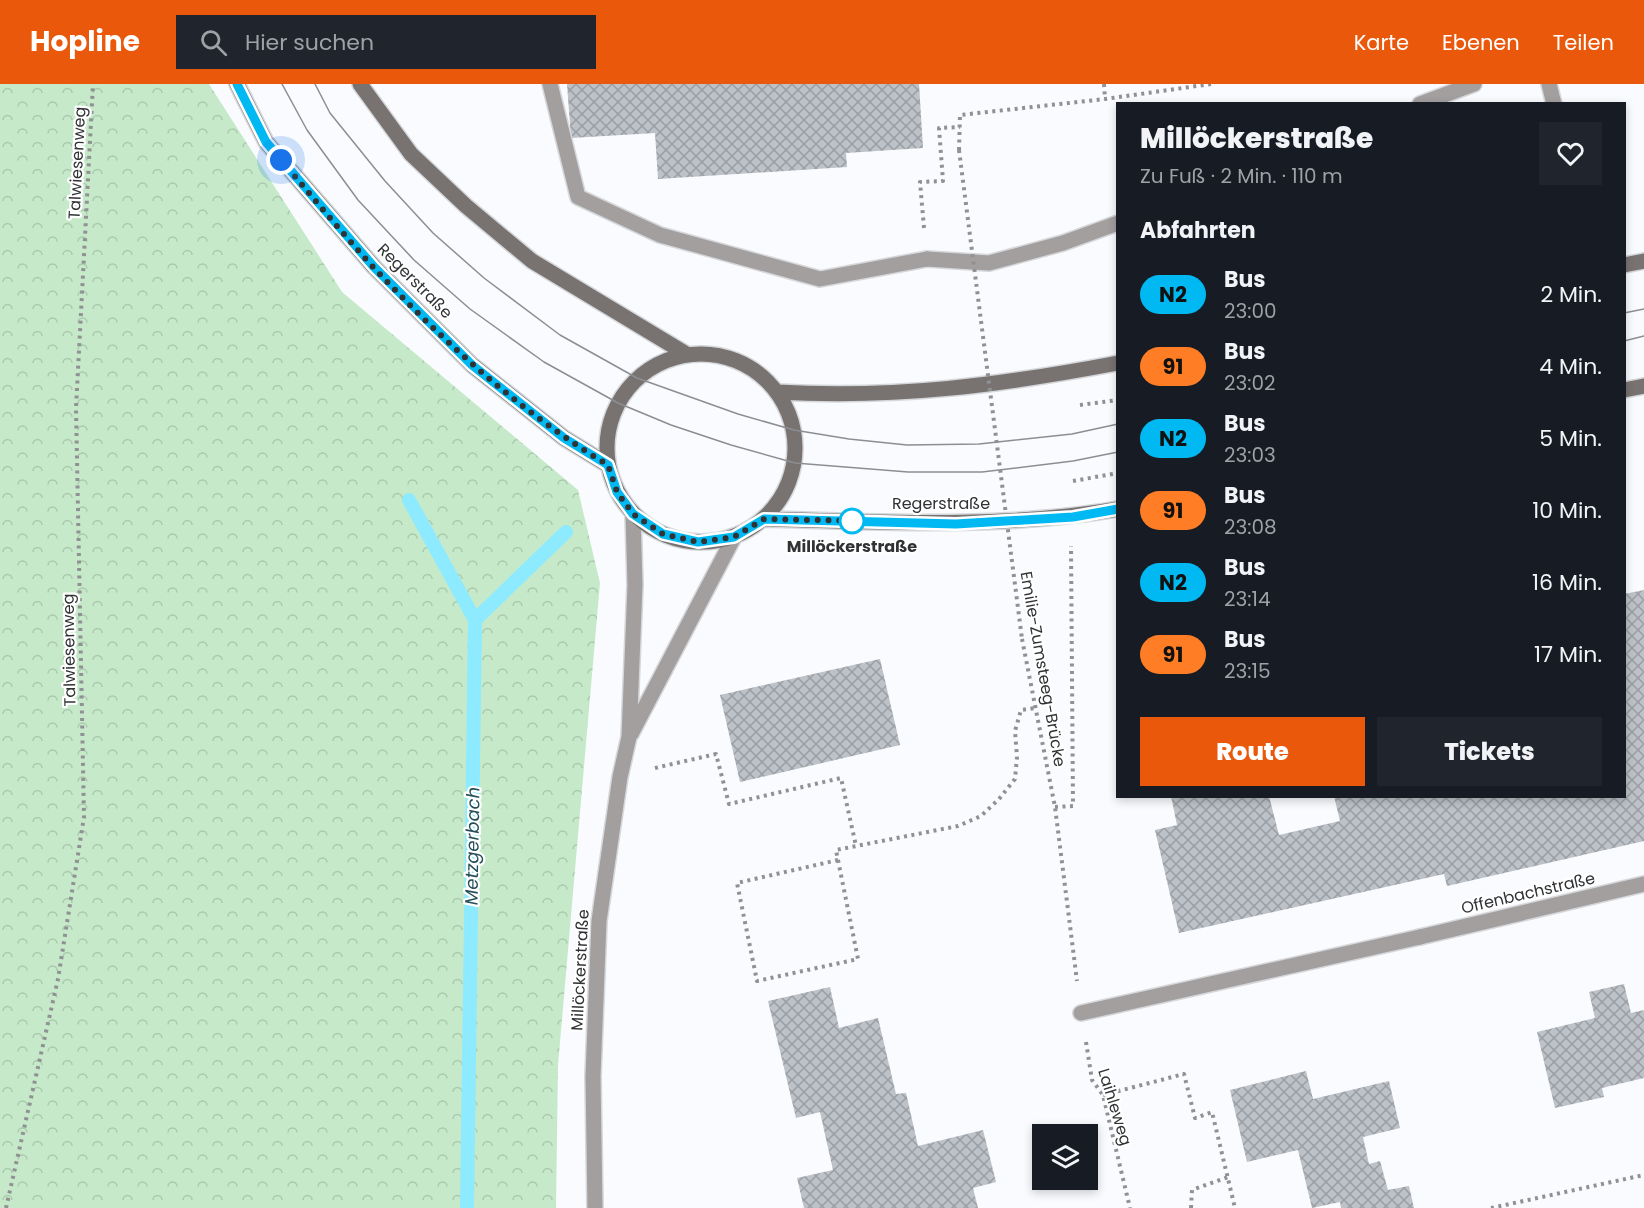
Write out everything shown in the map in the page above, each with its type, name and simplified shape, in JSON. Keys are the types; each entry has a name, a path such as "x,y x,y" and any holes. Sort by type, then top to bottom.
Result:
{"main road":[{"name":"Regerstraße","path":"237,84 266,142 374,267 472,365 564,438 608,465"},
{"path":"360,84 411,154 466,206 532,261 688,355"},
{"path":"1626,265 1644,261"},
{"path":"688,355 713,355 737,361 759,374 777,392 794,430 795,463 784,493 764,519 734,537 698,542 663,534 633,514 617,492 608,465 608,432 618,402 637,378 660,363 688,355"},
{"path":"777,392 833,395 922,392 1037,378 1116,363"},
{"path":"1626,390 1644,386"},
{"name":"Regerstraße","path":"764,519 956,524 1073,517 1116,509"}],"street":[{"path":"550,84 578,197 660,235 820,279 927,259 989,263 1063,243 1116,224"},
{"path":"1427,102 1474,84"},
{"path":"1549,84 1554,102"},
{"name":"Millöckerstraße","path":"595,1208 593,1076 599,921 620,777 629,737 635,585 633,514"},
{"name":"Millöckerstraße","path":"629,737 734,537"},
{"name":"Offenbachstraße","path":"1081,1013 1644,884"}],"path":[{"name":"Talwiesenweg","path":"6,1208 58,979 84,818 76,408 93,84"},
{"path":"1104,84 1105,99"},
{"path":"927,259 920,182 943,181 939,128 960,127 960,115 1105,99 1211,84"},
{"name":"Emilie-Zumsteeg-Brücke","path":"960,127 959,150 1022,639 1055,807 1081,1013"},
{"path":"1055,807 1073,806 1071,560"},
{"path":"838,860 737,883 757,981 858,959 836,850 958,826 981,816 999,799 1015,778 1017,756 1015,731 1021,710 1036,708"},
{"path":"620,777 716,754 729,804 841,778 856,846"},
{"name":"Laihleweg","path":"1081,1013 1092,1080 1103,1095 1130,1208"},
{"path":"1103,1095 1184,1074 1195,1118 1212,1112 1235,1208"},
{"path":"1491,1208 1644,1175"},
{"path":"1191,1208 1192,1190 1228,1177"}],"green space":[{"path":"0,84 209,84 342,292 578,490 600,583 558,1065 556,1208 0,1208"}],"building":[{"path":"567,84 919,84 923,148 846,153 847,167 658,179 655,133 571,138"},
{"path":"1644,590 1644,841 1447,886 1444,874 1179,933 1155,830 1177,825 1171,798 1270,798 1279,835 1340,821 1334,798 1626,798 1626,594"},
{"path":"880,659 900,745 740,782 720,695"},
{"path":"1624,984 1631,1013 1644,1010 1644,1078 1602,1088 1604,1097 1555,1108 1537,1032 1595,1018 1589,992"},
{"path":"830,987 839,1028 878,1018 896,1094 906,1093 918,1146 983,1130 996,1182 973,1188 978,1208 804,1208 797,1178 833,1170 820,1112 796,1118 768,1001"},
{"path":"1306,1071 1313,1099 1389,1081 1400,1128 1363,1137 1369,1164 1380,1161 1388,1190 1409,1186 1414,1208 1341,1208 1340,1202 1312,1208 1298,1150 1247,1162 1230,1090"}],"waterway":[{"name":"Metzgerbach","path":"409,500 475,620 467,1208"},
{"path":"475,620 566,532"}],"tram line":[{"path":"282,84 307,130 358,200 414,260 470,309 544,362 618,403 671,425 795,463 908,472 982,472 1073,461 1116,452"},
{"path":"315,84 330,113 385,181 433,233 484,278 560,335 637,378 738,414 794,430 907,445 979,444 1072,434 1116,424"},
{"path":"1626,313 1644,309"},
{"path":"1626,340 1644,336"}],"bus line":[{"name":"N2","path":"237,84 266,142 374,267 472,365 564,438 608,465 617,492 633,514 663,534 698,542 734,537 764,519 956,524 1073,517 1116,509"}],"place":[{"name":"Millöckerstraße","path":"852,521"}],"route":[{"path":"281,160 374,267 472,365 564,438 608,465 617,492 633,514 663,534 698,542 734,537 764,519 860,521 852,521"}]}
